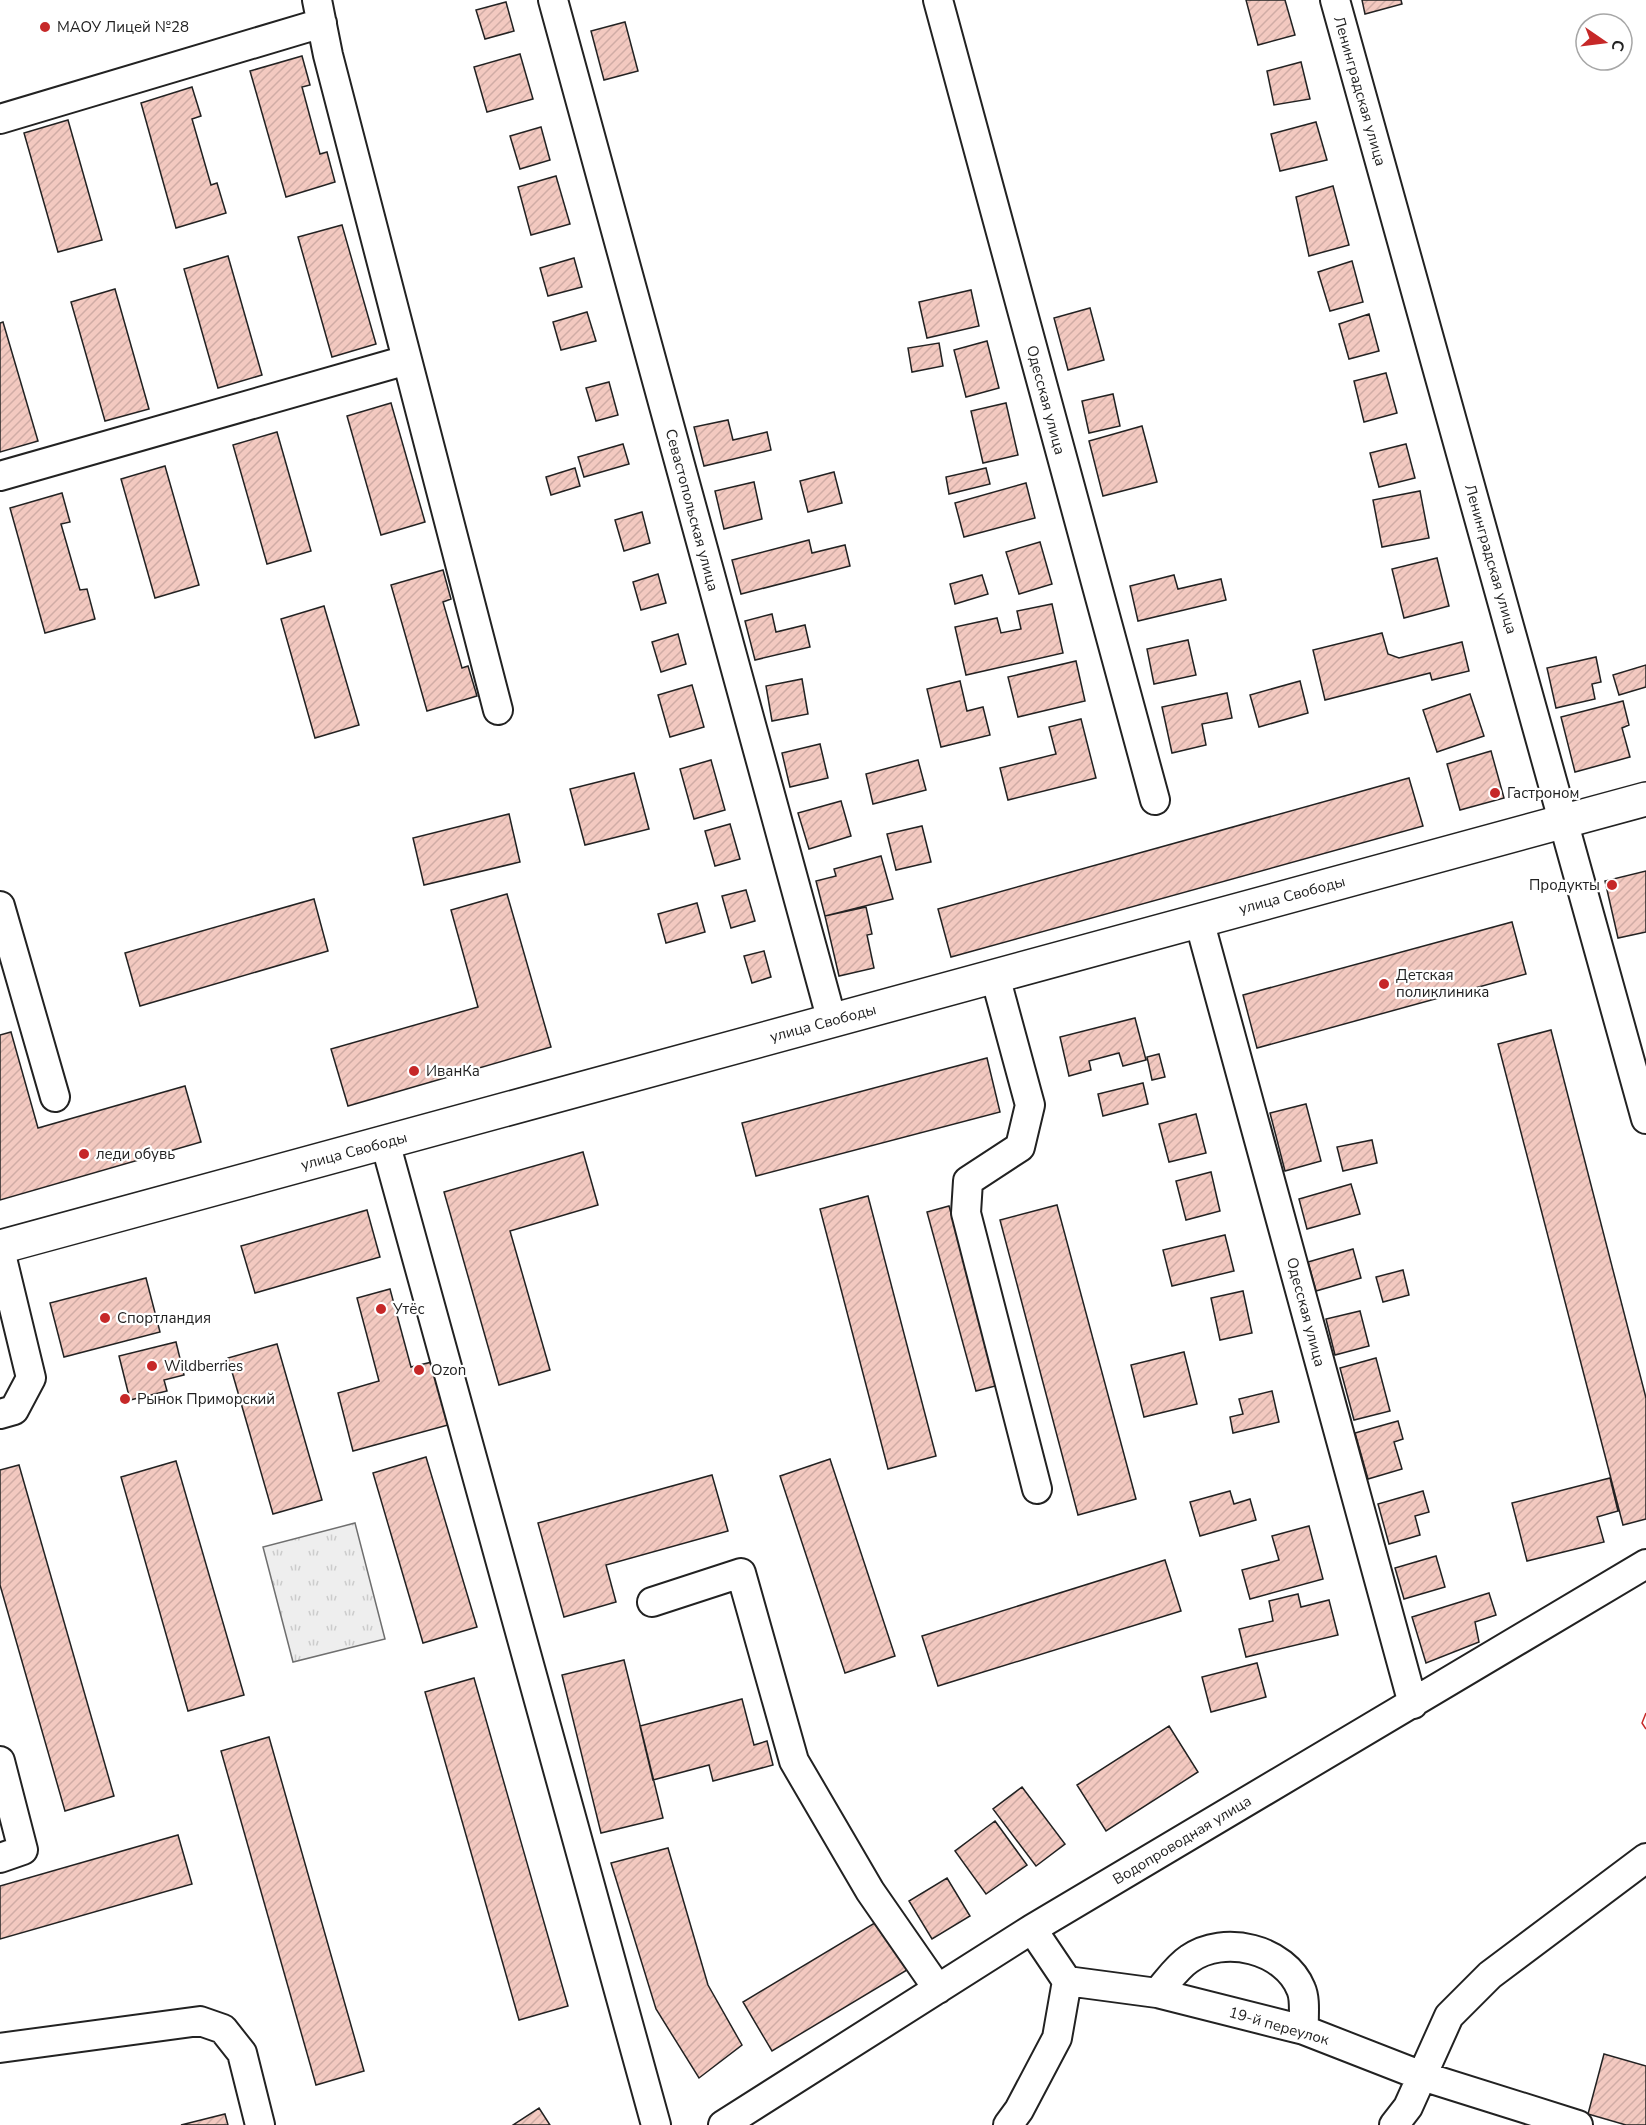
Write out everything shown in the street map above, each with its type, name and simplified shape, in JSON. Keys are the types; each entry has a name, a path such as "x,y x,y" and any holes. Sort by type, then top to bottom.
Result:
{"main road":[{"name":"улица Свободы","path":"0,1249 1646,799"}],"street":[{"name":"Севастопольская улица","path":"553,0 832,1021"},
{"name":"Одесская улица","path":"938,0 1155,800"},
{"name":"Ленинградская улица","path":"1335,0 1646,1119"},
{"path":"0,119 320,11 328,55 498,710"},
{"path":"0,476 407,360"},
{"path":"0,906 56,1097"},
{"name":"Одесская улица","path":"1199,920 1413,1704"},
{"path":"995,976 1030,1105 1020,1147 968,1181 966,1213 1037,1489"},
{"path":"385,1142 656,2125"},
{"path":"0,1249 31,1378 14,1410 0,1414"},
{"name":"Водопроводная улица","path":"723,2125 1032,1929 1646,1564"},
{"path":"652,1602 741,1573 794,1761 870,1891 938,1989"},
{"path":"0,1761 23,1850 0,1858"},
{"path":"1394,2125 1408,2107 1449,2016 1490,1975 1646,1858"},
{"path":"1008,2125 1019,2110 1057,2038 1067,1981 1032,1929"},
{"path":"1157,1993 1190,1958 1222,1947 1257,1951 1285,1965 1302,1990 1304,2030"},
{"name":"19-й переулок","path":"1067,1981 1157,1993 1304,2030 1422,2076 1578,2125"},
{"path":"0,2048 200,2021 223,2029 242,2052 260,2125"}],"green space":[{"path":"355,1523 385,1639 293,1662 263,1547"}],"building":[{"path":"1246,0 1285,0 1295,35 1258,45"},
{"path":"1362,0 1401,0 1402,4 1365,14"},
{"path":"506,2 514,31 485,39 476,10"},
{"path":"625,22 638,71 604,80 591,31"},
{"path":"520,54 533,99 487,112 474,67"},
{"path":"302,56 310,85 302,87 320,154 327,152 335,182 286,197 250,71"},
{"path":"1301,62 1310,99 1274,105 1267,71"},
{"path":"192,87 201,116 192,119 211,185 217,183 226,213 176,228 141,103"},
{"path":"68,120 102,240 58,252 24,133"},
{"path":"1316,122 1327,160 1280,171 1271,134"},
{"path":"541,127 550,160 520,169 510,136"},
{"path":"556,176 570,224 531,235 518,187"},
{"path":"1333,186 1349,245 1309,256 1296,197"},
{"path":"342,225 376,344 332,357 298,237"},
{"path":"228,256 262,375 218,388 184,269"},
{"path":"574,258 582,287 548,296 540,268"},
{"path":"1352,261 1363,302 1330,311 1318,272"},
{"path":"115,289 149,409 105,421 71,302"},
{"path":"971,290 979,326 927,338 919,302"},
{"path":"1090,308 1104,360 1068,370 1054,318"},
{"path":"587,312 596,341 561,350 553,322"},
{"path":"1369,314 1379,351 1349,359 1339,324"},
{"path":"3,322 38,441 0,452 0,323"},
{"path":"987,341 999,388 966,397 954,350"},
{"path":"939,343 943,366 912,372 908,348"},
{"path":"1386,373 1397,413 1364,422 1354,381"},
{"path":"609,382 618,415 596,421 586,388"},
{"path":"1113,394 1120,426 1089,433 1082,401"},
{"path":"391,403 425,522 381,535 347,416"},
{"path":"1006,403 1018,455 983,463 971,411"},
{"path":"728,420 733,440 767,432 771,450 704,466 694,427"},
{"path":"1142,426 1157,482 1103,496 1089,441"},
{"path":"277,432 311,551 267,564 233,445"},
{"path":"623,444 629,464 584,477 578,457"},
{"path":"1406,444 1415,478 1379,487 1370,453"},
{"path":"165,466 199,585 155,598 121,479"},
{"path":"575,468 580,486 551,495 546,477"},
{"path":"986,468 990,484 949,494 946,477"},
{"path":"834,472 842,503 808,512 800,481"},
{"path":"754,482 762,519 724,529 715,491"},
{"path":"1026,483 1035,518 964,537 955,503"},
{"path":"1420,491 1429,538 1382,547 1373,500"},
{"path":"62,493 70,522 61,524 80,590 87,589 95,619 45,633 10,508"},
{"path":"642,512 650,543 624,551 615,520"},
{"path":"809,540 812,553 845,545 850,566 741,594 732,560"},
{"path":"1040,542 1052,584 1019,594 1006,552"},
{"path":"1437,558 1449,606 1404,618 1392,569"},
{"path":"443,570 451,599 443,602 462,668 468,666 477,696 427,711 391,585"},
{"path":"658,574 666,603 641,610 633,582"},
{"path":"982,575 988,594 955,604 950,584"},
{"path":"1174,575 1178,589 1221,579 1226,600 1138,621 1130,586"},
{"path":"1052,604 1063,653 966,675 955,627 997,618 1001,633 1021,629 1017,611"},
{"path":"324,606 359,725 315,738 281,619"},
{"path":"772,614 776,632 805,625 810,647 755,660 745,621"},
{"path":"1382,633 1388,654 1399,658 1462,642 1469,671 1432,680 1430,673 1325,700 1313,650"},
{"path":"678,634 686,664 661,672 652,642"},
{"path":"1188,640 1196,675 1154,684 1147,649"},
{"path":"1596,657 1601,682 1592,684 1595,699 1556,708 1547,668"},
{"path":"1076,661 1085,701 1018,717 1008,677"},
{"path":"1646,665 1646,687 1619,695 1613,675"},
{"path":"802,679 808,714 772,721 766,686"},
{"path":"960,681 967,711 983,707 990,735 941,747 927,689"},
{"path":"1300,681 1308,713 1259,727 1250,695"},
{"path":"692,685 704,727 670,737 658,695"},
{"path":"1227,693 1232,718 1202,724 1206,745 1172,753 1162,707"},
{"path":"1470,694 1484,736 1437,752 1423,710"},
{"path":"1623,701 1629,725 1622,728 1630,757 1575,772 1561,717"},
{"path":"1081,719 1096,778 1008,800 1000,768 1056,754 1049,727"},
{"path":"820,744 828,778 790,787 782,753"},
{"path":"1491,751 1504,798 1460,810 1447,764"},
{"path":"711,760 725,810 694,819 680,769"},
{"path":"918,760 926,790 873,804 866,774"},
{"path":"634,773 649,829 585,845 570,789"},
{"path":"1409,778 1423,826 951,957 938,909"},
{"path":"841,801 851,836 809,849 798,813"},
{"path":"509,814 520,862 424,885 413,838"},
{"path":"730,824 740,859 715,866 705,831"},
{"path":"922,826 931,862 896,870 887,834"},
{"path":"881,856 893,899 825,916 816,881 836,876 834,869"},
{"path":"1646,871 1646,932 1618,938 1605,881"},
{"path":"746,890 755,921 731,928 722,896"},
{"path":"507,894 551,1047 348,1106 331,1049 478,1007 451,910"},
{"path":"314,899 328,951 140,1006 125,953"},
{"path":"697,903 705,932 666,943 658,914"},
{"path":"866,907 872,934 867,935 874,968 839,976 825,916"},
{"name":"Детская поликлиника","path":"1512,922 1526,974 1257,1048 1243,995"},
{"path":"764,951 771,977 752,983 744,956"},
{"path":"1135,1018 1146,1060 1123,1066 1119,1053 1089,1061 1091,1070 1069,1076 1060,1037"},
{"path":"1551,1030 1646,1398 1646,1519 1623,1525 1498,1044"},
{"path":"11,1032 38,1128 185,1086 201,1142 0,1200 0,1035"},
{"path":"1159,1054 1165,1077 1152,1080 1147,1057"},
{"path":"987,1058 1000,1112 756,1176 742,1123"},
{"path":"1143,1083 1148,1104 1103,1116 1098,1094"},
{"path":"1306,1104 1321,1161 1285,1171 1270,1113"},
{"path":"1196,1114 1206,1153 1169,1162 1159,1124"},
{"path":"1372,1140 1377,1163 1343,1171 1337,1147"},
{"path":"583,1152 598,1205 510,1231 550,1370 499,1385 444,1192"},
{"path":"1211,1172 1220,1211 1186,1220 1176,1181"},
{"path":"1351,1184 1360,1214 1307,1229 1299,1199"},
{"path":"868,1196 936,1456 888,1469 820,1209"},
{"path":"1057,1205 1136,1499 1078,1515 1000,1220"},
{"path":"949,1206 999,1385 976,1391 927,1212"},
{"path":"367,1210 380,1257 255,1293 241,1246"},
{"path":"1225,1235 1234,1271 1172,1286 1163,1250"},
{"path":"1353,1249 1361,1278 1316,1291 1308,1262"},
{"path":"1403,1270 1409,1295 1383,1302 1376,1277"},
{"name":"Спортландия","path":"146,1278 160,1332 64,1357 50,1303"},
{"path":"390,1289 411,1367 432,1362 448,1425 353,1451 338,1393 379,1381 357,1298"},
{"path":"1243,1291 1252,1333 1220,1340 1211,1298"},
{"path":"1360,1311 1369,1346 1335,1355 1326,1319"},
{"name":"Wildberries","path":"176,1342 184,1375 164,1380 167,1391 130,1400 119,1356"},
{"path":"277,1344 322,1500 273,1514 228,1358"},
{"path":"1184,1352 1197,1404 1144,1417 1131,1365"},
{"path":"1376,1358 1390,1411 1354,1420 1340,1368"},
{"path":"1272,1391 1279,1422 1233,1433 1230,1417 1243,1414 1239,1399"},
{"path":"1398,1421 1403,1439 1394,1442 1402,1469 1368,1479 1355,1433"},
{"path":"426,1457 477,1627 423,1643 373,1473"},
{"path":"830,1459 895,1656 845,1673 780,1476"},
{"path":"176,1461 244,1695 188,1711 121,1477"},
{"path":"19,1465 114,1796 65,1811 0,1585 0,1470"},
{"path":"712,1475 728,1531 606,1565 616,1602 564,1617 538,1523"},
{"path":"1610,1478 1618,1511 1597,1517 1604,1542 1527,1561 1512,1503"},
{"path":"1230,1491 1234,1504 1250,1499 1256,1520 1200,1536 1190,1502"},
{"path":"1423,1491 1429,1512 1415,1516 1420,1535 1389,1544 1378,1504"},
{"path":"1309,1526 1323,1579 1250,1599 1242,1570 1279,1560 1272,1536"},
{"path":"1436,1556 1445,1587 1404,1599 1395,1568"},
{"path":"1165,1560 1181,1611 938,1686 922,1636"},
{"path":"1489,1593 1496,1615 1475,1622 1479,1642 1426,1663 1412,1617"},
{"path":"1298,1594 1301,1607 1329,1600 1338,1635 1246,1657 1239,1629 1273,1621 1269,1601"},
{"path":"624,1660 663,1818 601,1833 562,1675"},
{"path":"1257,1663 1266,1697 1211,1712 1202,1677"},
{"path":"474,1678 568,2006 519,2020 425,1692"},
{"path":"742,1699 754,1745 767,1741 773,1765 713,1781 709,1765 653,1780 640,1726"},
{"path":"1169,1726 1198,1772 1106,1831 1077,1785"},
{"path":"269,1737 364,2071 316,2085 221,1751"},
{"path":"1022,1787 1065,1844 1036,1866 993,1809"},
{"path":"995,1821 1027,1865 986,1894 955,1851"},
{"path":"178,1835 192,1884 0,1939 0,1886"},
{"path":"668,1848 708,1985 742,2045 699,2078 656,2009 611,1863"},
{"path":"947,1878 970,1916 932,1939 909,1901"},
{"path":"878,1921 907,1970 772,2051 743,2002"},
{"path":"1604,2054 1646,2066 1646,2125 1626,2125 1588,2114"},
{"path":"539,2108 550,2125 513,2125"},
{"path":"225,2114 228,2125 181,2125"}],"power":[{"path":"1646,1713 1642,1723 1646,1729"}],"place":[{"name":"МАОУ Лицей №28","path":"45,27"},
{"name":"Гастроном","path":"1495,793"},
{"name":"Продукты","path":"1612,885"},
{"name":"Детская поликлиника","path":"1384,984"},
{"name":"ИванКа","path":"414,1071"},
{"name":"леди обувь","path":"84,1154"},
{"name":"Утёс","path":"381,1309"},
{"name":"Спортландия","path":"105,1318"},
{"name":"Wildberries","path":"152,1366"},
{"name":"Ozon","path":"419,1370"},
{"name":"Рынок Приморский","path":"125,1399"}]}
